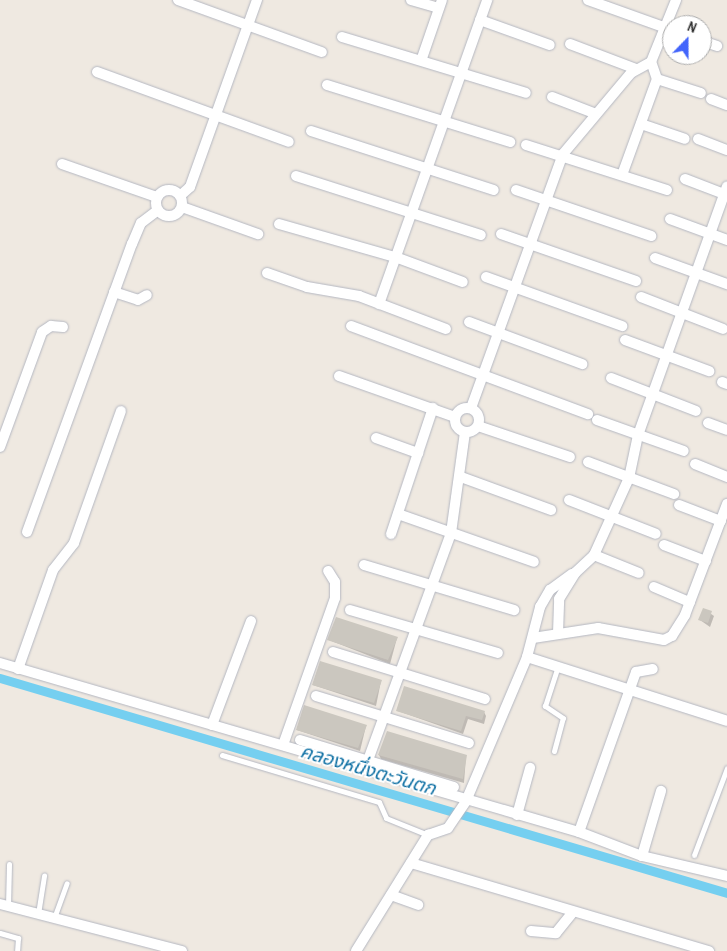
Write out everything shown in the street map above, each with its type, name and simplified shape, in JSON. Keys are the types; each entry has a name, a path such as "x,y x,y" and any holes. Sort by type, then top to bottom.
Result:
{"street":[{"path":"178,0 322,52"},
{"path":"181,195 190,186 257,0"},
{"path":"410,0 440,4 422,58"},
{"path":"379,304 398,258 487,0"},
{"path":"588,0 662,27"},
{"path":"672,15 676,0"},
{"path":"480,20 550,45"},
{"path":"342,37 422,58 526,93"},
{"path":"472,408 562,154 594,113 636,69 651,62 662,41"},
{"path":"570,44 636,69"},
{"path":"712,44 717,46"},
{"path":"622,175 657,79 651,62"},
{"path":"97,72 288,142"},
{"path":"657,79 701,92"},
{"path":"327,85 446,120 510,142"},
{"path":"552,97 594,113"},
{"path":"711,99 727,105"},
{"path":"641,124 685,139"},
{"path":"311,131 430,167 494,190"},
{"path":"698,139 727,150"},
{"path":"526,144 562,154 667,190"},
{"path":"62,164 157,197"},
{"path":"296,176 414,212 481,235"},
{"path":"356,951 428,835 443,832 456,818 465,802 527,657 534,638 540,607 550,590 575,573 594,555 629,478 638,435 726,191 685,180"},
{"path":"157,197 168,189 181,195"},
{"path":"516,190 651,236"},
{"path":"158,210 174,215 182,206 181,195"},
{"path":"157,197 158,210"},
{"path":"182,206 258,234"},
{"path":"27,532 141,223 158,210"},
{"path":"670,219 727,240"},
{"path":"279,224 398,258 463,282"},
{"path":"501,234 636,281"},
{"path":"655,258 727,284"},
{"path":"267,273 379,304 446,329"},
{"path":"486,277 622,326"},
{"path":"114,292 133,300 147,296"},
{"path":"641,297 723,329"},
{"path":"469,322 582,364"},
{"path":"0,447 42,332 51,326 63,327"},
{"path":"350,326 588,414"},
{"path":"625,340 709,371"},
{"path":"339,376 455,417"},
{"path":"611,378 696,411"},
{"path":"392,534 433,408"},
{"path":"465,432 456,427 455,417 461,409 472,408"},
{"path":"472,408 479,416 478,426"},
{"path":"18,668 53,570 74,543 121,411"},
{"path":"597,420 684,451"},
{"path":"708,423 727,430"},
{"path":"465,432 478,426 570,457"},
{"path":"368,760 451,533 461,477 465,432"},
{"path":"376,438 418,453"},
{"path":"588,462 674,494"},
{"path":"695,464 727,477"},
{"path":"461,477 552,510"},
{"path":"569,500 656,534"},
{"path":"534,638 558,632 611,628 664,640 679,628 727,504"},
{"path":"680,505 721,521"},
{"path":"398,514 534,562"},
{"path":"664,545 706,561"},
{"path":"594,555 640,573"},
{"path":"364,565 514,610"},
{"path":"283,745 335,598 335,582 328,571"},
{"path":"558,632 559,599 575,573"},
{"path":"654,588 690,602"},
{"path":"350,610 498,654"},
{"path":"212,725 251,621"},
{"path":"333,652 485,699"},
{"path":"527,657 727,721"},
{"path":"0,663 283,745 465,802 579,832 642,856 727,876"},
{"path":"579,832 638,669 653,669"},
{"path":"316,696 468,743"},
{"path":"300,740 454,787"},
{"path":"517,815 530,768"},
{"path":"642,856 661,791"},
{"path":"411,863 573,912 680,947 709,951"},
{"path":"391,895 418,905"},
{"path":"4,905 182,951"},
{"path":"531,931 556,933 573,912"}],"lane":[{"path":"554,751 563,718 545,706 558,666"},
{"path":"222,755 379,802 386,818 428,835"},
{"path":"694,855 727,768"},
{"path":"4,905 9,864"},
{"path":"38,914 44,875"},
{"path":"54,918 67,883"},
{"path":"0,933 18,938 17,951"}],"building":[{"path":"703,608 712,611 708,623 698,620"},
{"path":"336,617 398,637 388,660 327,640"},
{"path":"320,661 382,680 374,703 312,685"},
{"path":"404,686 485,711 482,720 466,716 461,731 396,711"},
{"path":"304,705 367,725 358,748 296,730"},
{"path":"387,731 467,755 463,779 378,755"}],"waterway":[{"name":"คลองหนึ่งตะวันตก","path":"0,678 727,893"}]}
